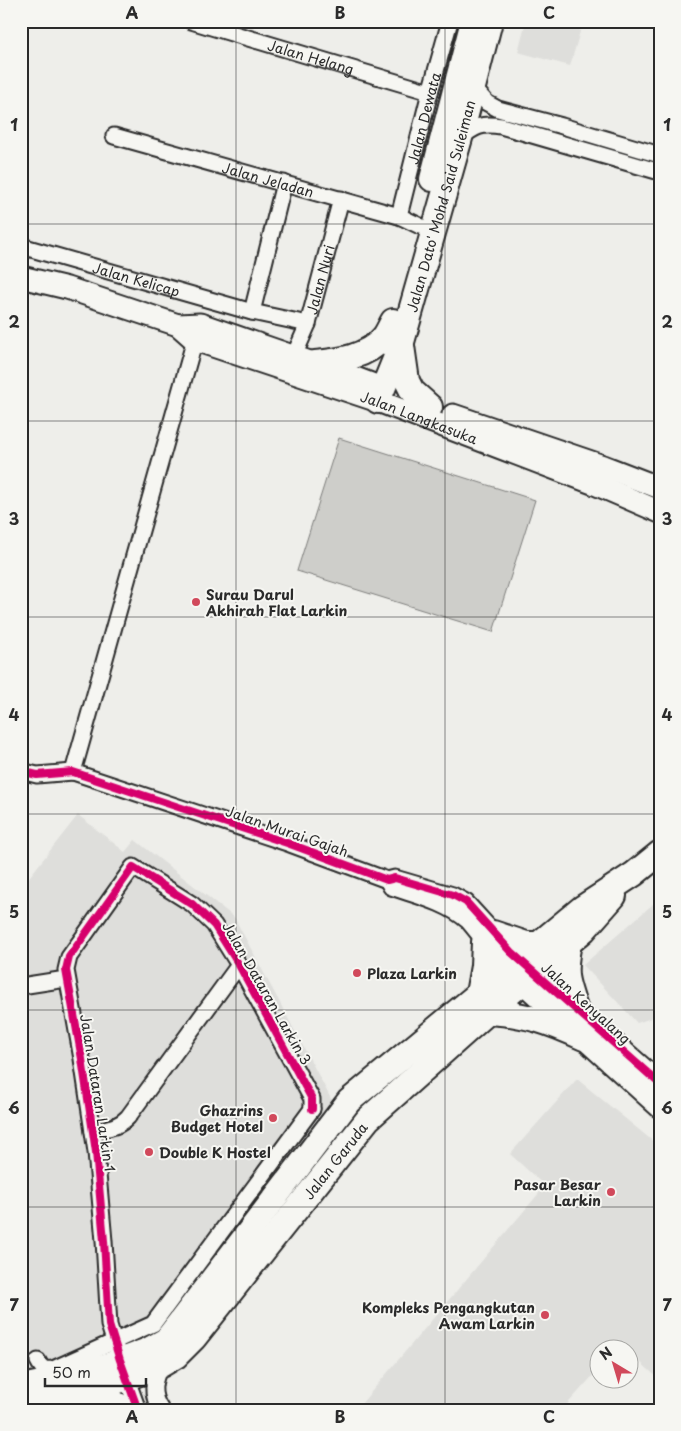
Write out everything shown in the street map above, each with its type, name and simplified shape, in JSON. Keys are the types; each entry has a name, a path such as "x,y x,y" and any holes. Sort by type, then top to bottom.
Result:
{"main road":[{"name":"Jalan Dato' Mohd Said Suleiman","path":"397,331 410,221 472,21"},
{"name":"Jalan Dato' Mohd Said Suleiman","path":"376,393 460,138 490,21"},
{"name":"Jalan Langkasuka","path":"21,277 67,288 376,393 430,407 603,466 660,488"},
{"path":"304,360 341,360 371,348 397,331 407,381 412,391 430,407"},
{"name":"Jalan Langkasuka","path":"198,332 304,360 376,393 660,512"},
{"name":"Jalan Garuda","path":"521,971 539,944 582,908 634,874 660,853"},
{"name":"Jalan Garuda","path":"21,1387 82,1375 148,1350 166,1340 349,1101 483,1003 521,971 569,943 594,920 634,874"},
{"path":"539,944 526,944 488,937 483,966 483,1003 553,1024 584,1038"},
{"path":"569,943 565,963 565,978 575,1008"},
{"name":"Jalan Kenyalang","path":"521,971 575,1008 660,1084"},
{"name":"Jalan Kenyalang","path":"521,971 584,1038 660,1107"},
{"name":"Jalan Garuda","path":"21,1399 77,1395 119,1360 161,1365 176,1356 194,1338 368,1119 483,1003"},
{"path":"77,1395 100,1395 110,1399 125,1410"}],"street":[{"name":"Jalan Helang","path":"191,21 430,92"},
{"name":"Jalan Dewata","path":"410,221 430,92 450,21"},
{"path":"473,83 478,94 487,103 498,109 660,155"},
{"path":"460,138 474,127 486,124 501,126 660,172"},
{"name":"Jalan Jeladan","path":"114,136 341,199 410,221"},
{"path":"252,312 284,183"},
{"name":"Jalan Nuri","path":"304,360 308,324 341,199"},
{"name":"Jalan Kelicap","path":"21,246 252,312 308,324"},
{"path":"73,772 198,332"},
{"name":"Jalan Murai Gajah","path":"21,771 37,775 73,772 290,844 387,880 391,887 450,908 460,914 488,937 521,971"},
{"name":"Jalan Dataran Larkin 3","path":"133,867 192,904 209,919 221,934 312,1099 312,1109"},
{"name":"Jalan Dataran Larkin 1","path":"133,867 69,957 66,979 82,1059 93,1131 104,1241 109,1325 119,1360 138,1410"},
{"path":"93,1131 122,1124 239,965"},
{"path":"21,986 66,979"},
{"path":"38,1361 42,1368 46,1370 119,1360 146,1328 154,1324 159,1318 312,1109 330,1126"},
{"path":"161,1365 153,1385 155,1398 161,1410"}],"shaded area":[{"path":"526,21 583,21 570,66 518,52"},
{"path":"339,438 535,500 493,632 297,571"},
{"path":"78,815 125,852 135,840 234,917 337,1110 160,1336 63,1374 21,1380 21,876 23,885"},
{"path":"660,898 660,1015 637,1023 583,965"},
{"path":"577,1079 660,1147 660,1380 638,1360 638,1338 588,1338 588,1381 562,1410 356,1410 545,1186 510,1154"}],"cycle path":[{"path":"21,771 37,775 73,772 290,844 387,880 395,878 453,895 466,902 511,952 660,1084"},
{"path":"138,1410 109,1325 96,1152 66,970 69,957 133,867 192,904 214,925 239,965 312,1099 312,1109"}],"place":[{"name":"Surau Darul Akhirah Flat Larkin","path":"196,602"},
{"name":"Plaza Larkin","path":"357,973"},
{"name":"Ghazrins Budget Hotel","path":"273,1118"},
{"name":"Double K Hostel","path":"149,1152"},
{"name":"Pasar Besar Larkin","path":"611,1192"},
{"name":"Kompleks Pengangkutan Awam Larkin","path":"545,1315"}]}
